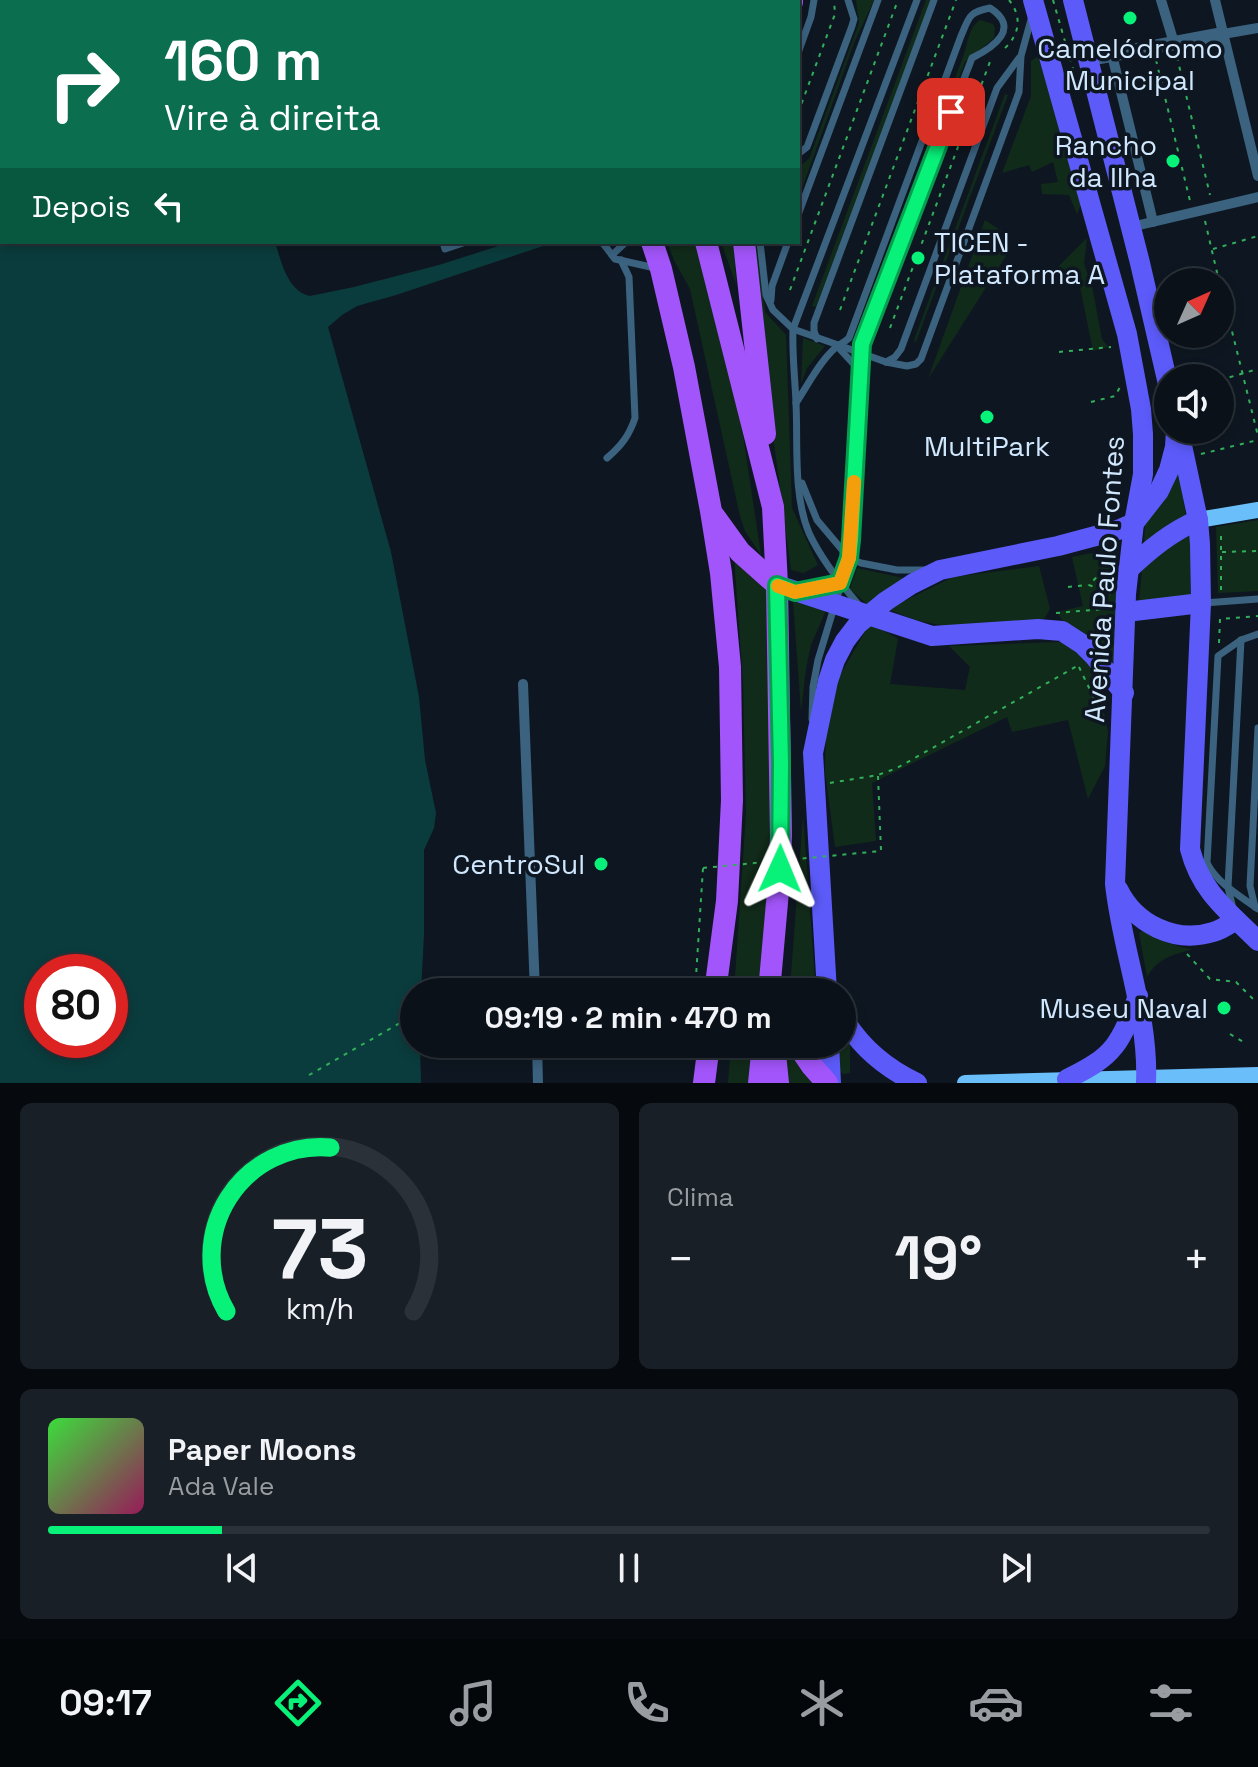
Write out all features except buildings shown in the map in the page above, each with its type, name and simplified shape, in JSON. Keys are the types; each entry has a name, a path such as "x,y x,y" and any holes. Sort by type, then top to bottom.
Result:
{"highway":[{"path":"653,244 684,367 711,511 721,573 730,667 732,800 727,901 717,978"},
{"path":"707,244 773,507"},
{"path":"744,244 773,507 786,589 780,869 772,978"},
{"path":"711,511 740,552 786,589"},
{"path":"704,1083 707,1058"},
{"path":"759,1083 762,1058"},
{"path":"775,1058 778,1083"},
{"path":"807,1058 829,1083"}],"main road":[{"path":"1073,0 1163,364"},
{"name":"Avenida Paulo Fontes","path":"1017,2 1098,227 1130,345 1143,434 1143,474 1134,523 1121,564 1118,603 1124,693 1115,884 1120,921 1138,996 1146,1054 1146,1080"},
{"path":"827,978 813,753 828,681 845,641 867,615 912,584 940,570 1058,546 1134,523 1159,491 1169,470 1175,444"},
{"path":"1180,444 1198,520 1201,603 1190,849 1205,886 1258,941"},
{"path":"1121,564 1198,520 1258,510"},
{"path":"786,589 932,636 1038,629 1062,631 1088,650 1124,693"},
{"path":"1118,603 1201,603"},
{"path":"1115,884 1132,911 1152,926 1174,934 1190,936 1212,933 1236,920"},
{"path":"1067,1079 1090,1068 1114,1048 1125,1030 1138,996"},
{"path":"856,1036 876,1058 917,1083"},
{"path":"829,1058 829,1083"},
{"path":"965,1083 1258,1075"}],"street":[{"path":"1161,0 1174,43"},
{"path":"1215,0 1258,176"},
{"path":"1089,59 1258,28"},
{"path":"1112,55 1153,222"},
{"path":"1131,227 1258,197"},
{"path":"523,684 534,978"},
{"path":"537,1058 538,1083"}],"lane":[{"path":"800,47 814,0"},
{"path":"800,152 807,147 852,26 854,19 848,0"},
{"path":"800,210 878,0"},
{"path":"867,615 840,583 809,531 803,514 798,473 793,329 917,0"},
{"path":"817,339 814,323 934,0"},
{"path":"760,244 766,295 773,310 793,329 886,362 907,366 916,364 921,359 1019,92 1021,56 1017,2"},
{"path":"796,403 822,363 849,338 965,27 976,10 990,8 998,13 1004,32 990,48 972,58 862,344 849,558 818,660 813,687 813,753"},
{"path":"886,362 901,349 997,88 1021,56"},
{"path":"444,244 445,249 460,244"},
{"path":"604,244 615,259 661,269"},
{"path":"612,255 624,244"},
{"path":"773,310 772,286 787,244"},
{"path":"607,458 629,435 635,418 629,277 621,260"},
{"path":"784,321 796,317"},
{"path":"862,344 872,358"},
{"path":"837,346 860,371"},
{"path":"798,473 817,520 849,558 897,570 940,570"},
{"path":"837,544 851,540"},
{"path":"786,589 840,583"},
{"path":"1201,603 1258,599"},
{"path":"1257,907 1228,887 1209,869 1207,863 1218,656 1241,640 1258,634"},
{"path":"1241,640 1228,887 1236,920 1257,907"},
{"path":"1257,907 1250,886 1258,728"}],"path":[{"path":"800,108 835,14 834,0"},
{"path":"790,290 898,0"},
{"path":"840,310 956,0"},
{"path":"1000,52 1016,34 1017,2"},
{"path":"1174,43 1203,210 1217,268"},
{"path":"1153,47 1203,210"},
{"path":"890,328 991,58"},
{"path":"1212,249 1258,236"},
{"path":"1234,298 1239,297"},
{"path":"1195,456 1258,438 1234,345"},
{"path":"1059,352 1111,347"},
{"path":"1234,376 1258,369"},
{"path":"1091,402 1115,396 1122,378"},
{"path":"1221,529 1221,594"},
{"path":"1221,552 1258,551"},
{"path":"1068,587 1089,585 1121,564"},
{"path":"1089,585 1118,603"},
{"path":"1047,614 1104,609 1118,603"},
{"path":"1218,656 1220,619 1258,616"},
{"path":"815,786 878,775 897,768 1078,666 1107,724"},
{"path":"696,978 703,868 881,851 878,775"},
{"path":"1187,954 1210,979 1236,982 1253,999"},
{"path":"309,1075 400,1023"},
{"path":"1230,1034 1245,1043"}],"shaded area":[{"path":"856,0 874,0 854,43 800,194 800,166 809,159 859,23"},
{"path":"926,0 931,0 816,307 812,306"},
{"path":"980,20 993,24 994,38 965,62 867,324 863,323 971,32"},
{"path":"1038,56 1082,202 1077,214 1069,195 1042,194 1041,184 1058,182 1053,162 1032,172 1029,165 1002,173 1031,96 1031,61"},
{"path":"1005,94 1008,95 916,342 914,340"},
{"path":"985,220 1004,233 999,241 1009,251 928,379"},
{"path":"1087,238 1084,264 1092,286 1102,339 1108,347 1093,351 1078,277 1054,271"},
{"path":"0,244 276,244 290,282 310,296 439,265 505,244 549,244 357,306 328,327 391,552 419,697 425,760 436,813 434,828 424,850 422,978 400,978 400,1058 420,1058 421,1083 0,1083"},
{"path":"668,244 698,244 740,415 761,555 745,531 740,516 690,289"},
{"path":"722,244 734,244 736,284"},
{"path":"753,244 756,244 765,312 786,335 792,508 818,565 804,573 791,570 761,346"},
{"path":"803,338 825,346 807,368 801,384"},
{"path":"1179,472 1186,517 1144,543 1145,524"},
{"path":"1258,520 1258,591 1218,593 1216,527"},
{"path":"1192,533 1190,598 1139,603 1142,570 1155,555"},
{"path":"1117,548 1115,664 1088,637 1065,624 1057,612 1083,606 1072,557"},
{"path":"734,556 767,591 772,835 762,978 735,978 746,813 743,682"},
{"path":"1039,566 1050,609 1044,619 950,627 915,620 888,609 953,577"},
{"path":"857,568 908,579 871,600 868,605 850,589"},
{"path":"793,601 826,610 811,645 801,711"},
{"path":"869,625 898,639 890,684 965,690 970,667 949,646 1059,642 1079,649 1090,663 1097,682 1108,731 1105,766 1088,799 1068,720 1012,732 1007,717 872,783 876,841 835,847 825,772 826,725 839,677"},
{"path":"803,817 815,978 791,978"},
{"path":"1144,930 1172,944 1192,949 1161,961 1147,977 1139,933"},
{"path":"730,1058 753,1058 750,1083 728,1083"},
{"path":"786,1058 795,1058 820,1083 787,1083"},
{"path":"839,1058 850,1058 850,1073 839,1071"}],"slow traffic":[{"path":"778,586 795,592 840,583 849,558 854,482"}],"place":[{"name":"Camelódromo Municipal","path":"1130,18"},
{"name":"Rancho da Ilha","path":"1173,161"},
{"name":"TICEN - Plataforma A","path":"918,258"},
{"name":"MultiPark","path":"987,417"},
{"name":"CentroSul","path":"601,864"},
{"name":"Museu Naval","path":"1224,1008"}],"route":[{"path":"780,869 777,585 795,592 840,583 849,558 851,540 862,344 951,112"}]}
